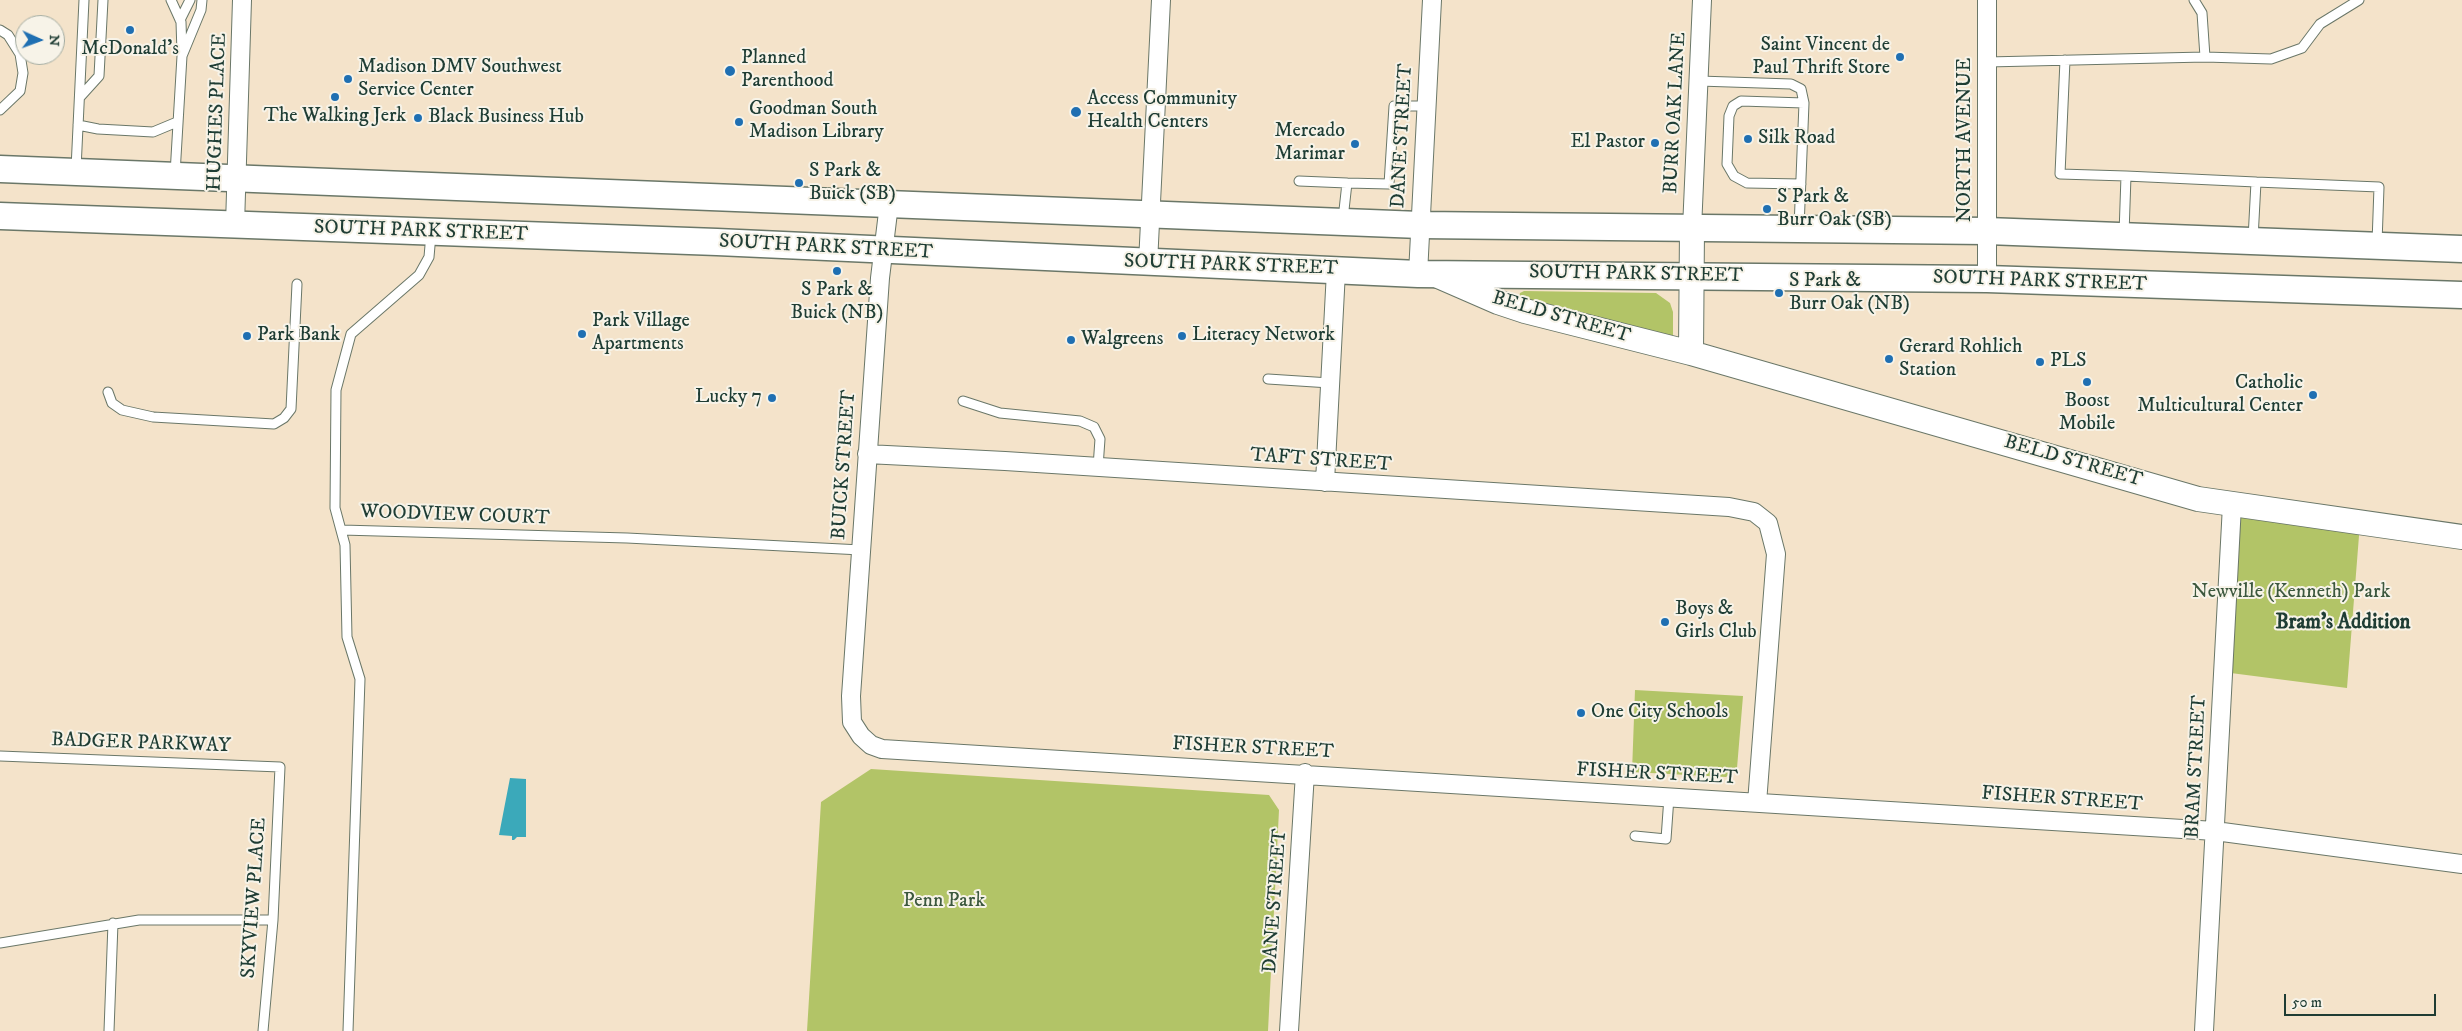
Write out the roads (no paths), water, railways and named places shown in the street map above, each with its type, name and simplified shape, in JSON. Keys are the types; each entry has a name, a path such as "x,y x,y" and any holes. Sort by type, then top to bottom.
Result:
{"main road":[{"path":"0,169 1150,216 1420,225 1987,231 2462,249"},
{"name":"SOUTH PARK STREET","path":"0,216 885,250 1426,274 1987,279 2462,295"}],"street":[{"name":"HUGHES PLACE","path":"235,225 242,0"},
{"path":"1148,263 1161,0"},
{"name":"DANE STREET","path":"1426,274 1420,225 1432,0"},
{"name":"BURR OAK LANE","path":"1692,229 1702,0"},
{"name":"NORTH AVENUE","path":"1987,0 1987,279"},
{"name":"BUICK STREET","path":"855,730 852,722 851,696 880,278 885,250 889,204"},
{"path":"1691,353 1692,229"},
{"path":"1325,482 1336,271"},
{"name":"BELD STREET","path":"1426,274 1525,311 1691,353 2198,498 2232,505 2462,537"},
{"name":"TAFT STREET","path":"867,454 1729,507 1754,512 1768,523 1774,538 1776,554 1757,803"},
{"name":"BRAM STREET","path":"2204,1031 2232,505"},
{"name":"FISHER STREET","path":"855,730 871,744 882,749 1305,773 2215,831 2462,864"},
{"name":"DANE STREET","path":"1289,1031 1305,773"}],"lane":[{"path":"76,172 84,0"},
{"path":"80,98 99,76 103,0"},
{"path":"171,0 180,20 182,56 175,176"},
{"path":"180,20 190,0"},
{"path":"182,56 202,10 202,0"},
{"path":"2194,0 2202,13 2205,57"},
{"path":"1987,62 2205,57 2271,59 2302,48 2320,24 2359,0"},
{"path":"0,30 8,35 20,54 23,73 20,91 0,110"},
{"path":"2065,60 2060,174 2380,187 2377,246"},
{"path":"1699,81 1791,84 1800,89 1804,103 1799,230"},
{"path":"1801,184 1747,182 1734,176 1727,164 1729,116 1734,106 1741,101 1804,103"},
{"path":"1299,181 1388,184 1394,106 1426,106"},
{"path":"78,125 98,129 153,132 177,122"},
{"path":"2124,236 2126,176"},
{"path":"1343,222 1346,182"},
{"path":"2253,241 2256,182"},
{"path":"342,530 335,508 336,390 351,334 419,275 429,257 431,233"},
{"path":"108,392 112,403 122,410 153,417 274,424 284,418 291,409 297,284"},
{"path":"1268,379 1330,383"},
{"path":"964,401 1000,414 1080,421 1094,428 1100,439 1098,467"},
{"name":"WOODVIEW COURT","path":"348,1031 360,679 347,637 345,545 342,530 627,538 861,550"},
{"name":"BADGER PARKWAY","path":"0,756 280,767"},
{"name":"SKYVIEW PLACE","path":"263,1031 273,920 280,767"},
{"path":"1635,836 1666,839 1669,797"},
{"path":"0,943 42,938 113,922 140,920 273,920"},
{"path":"109,1031 113,922"}],"water":[{"path":"510,778 526,779 526,837 517,837 514,840 512,840 512,836 499,835"}],"place":[{"name":"McDonald's","path":"130,30"},
{"name":"Saint Vincent de Paul Thrift Store","path":"1900,57"},
{"name":"Planned Parenthood","path":"730,71"},
{"name":"Madison DMV Southwest Service Center","path":"348,79"},
{"name":"The Walking Jerk","path":"335,97"},
{"name":"Access Community Health Centers","path":"1076,112"},
{"name":"Black Business Hub","path":"418,118"},
{"name":"Goodman South Madison Library","path":"739,122"},
{"name":"Silk Road","path":"1748,139"},
{"name":"El Pastor","path":"1655,143"},
{"name":"Mercado Marimar","path":"1355,144"},
{"name":"S Park & Buick (SB)","path":"799,183"},
{"name":"S Park & Burr Oak (SB)","path":"1767,209"},
{"name":"S Park & Buick (NB)","path":"837,271"},
{"name":"S Park & Burr Oak (NB)","path":"1779,293"},
{"name":"Park Village Apartments","path":"582,334"},
{"name":"Park Bank","path":"247,336"},
{"name":"Literacy Network","path":"1182,336"},
{"name":"Walgreens","path":"1071,340"},
{"name":"Gerard Rohlich Station","path":"1889,359"},
{"name":"PLS","path":"2040,362"},
{"name":"Boost Mobile","path":"2087,382"},
{"name":"Catholic Multicultural Center","path":"2313,395"},
{"name":"Lucky 7","path":"772,398"},
{"name":"Boys & Girls Club","path":"1665,622"},
{"name":"One City Schools","path":"1581,713"}],"district":[{"name":"Bram's Addition","path":"2343,624"}],"park label":[{"name":"Newville (Kenneth) Park","path":"2291,593"},
{"name":"Penn Park","path":"944,902"}]}
